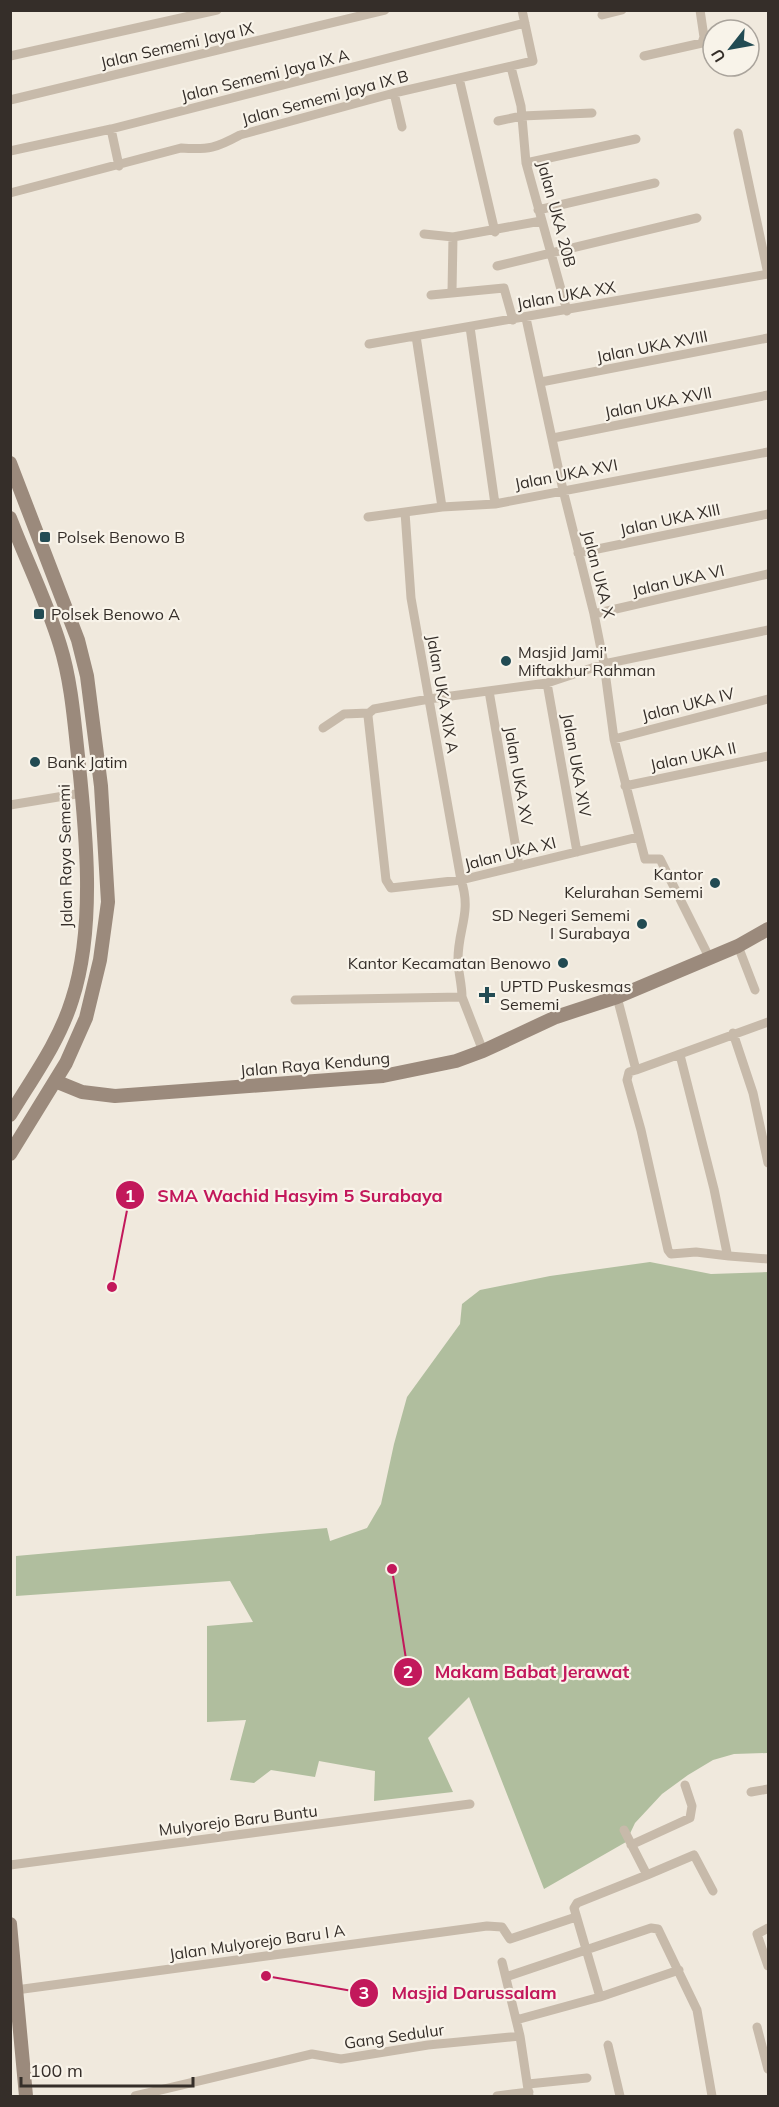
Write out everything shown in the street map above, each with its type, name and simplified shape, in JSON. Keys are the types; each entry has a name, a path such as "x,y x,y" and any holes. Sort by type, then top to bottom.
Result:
{"main road":[{"path":"10,463 78,640 87,676 101,786 108,903 93,995 86,1018 55,1081 10,1154"},
{"name":"Jalan Raya Sememi","path":"10,518 60,645 75,722 82,793 86,915 73,998 50,1052 10,1115"},
{"path":"75,722 92,719"},
{"name":"Jalan Raya Kendung","path":"55,1081 82,1092 115,1096 383,1076 483,1052 556,1017 617,997 738,946 768,929"},
{"path":"10,1924 24,1989 26,2097"}],"street":[{"path":"10,56 218,10"},
{"name":"Jalan Sememi Jaya IX","path":"10,100 386,10"},
{"path":"522,10 525,23"},
{"path":"602,15 622,10"},
{"path":"644,56 702,44 703,11"},
{"name":"Jalan Sememi Jaya IX B","path":"10,193 181,148 207,150 217,148 240,135 394,93 534,60 525,23"},
{"name":"Jalan Sememi Jaya IX A","path":"10,151 111,129 525,23"},
{"name":"Jalan UKA 20B","path":"511,67 522,120 526,163 567,311"},
{"path":"459,78 495,232"},
{"path":"394,93 402,127"},
{"path":"498,121 592,113"},
{"path":"111,129 119,166"},
{"path":"738,133 768,274"},
{"path":"526,163 636,139"},
{"path":"538,210 655,183"},
{"path":"496,266 697,218"},
{"path":"424,234 453,237 495,232 541,221"},
{"path":"452,292 453,237"},
{"name":"Jalan UKA XX","path":"369,344 768,274"},
{"path":"431,295 504,288 513,320"},
{"name":"Jalan UKA X","path":"526,318 553,438 562,490 594,614 604,664 614,739 638,837 645,859 660,859 709,957"},
{"path":"470,327 495,504"},
{"path":"416,336 442,507"},
{"name":"Jalan UKA XVIII","path":"541,382 768,338"},
{"name":"Jalan UKA XVII","path":"553,438 768,396"},
{"name":"Jalan UKA XVI","path":"368,517 442,507 495,504 768,452"},
{"name":"Jalan UKA XIX A","path":"405,512 411,598 461,880 466,894 458,958 462,997 483,1052"},
{"name":"Jalan UKA XIII","path":"578,553 768,513"},
{"name":"Jalan UKA VI","path":"594,614 768,574"},
{"path":"323,728 344,714 369,713 374,709 429,699 547,683 604,664 768,630"},
{"name":"Jalan UKA XIV","path":"547,683 577,852"},
{"name":"Jalan UKA XV","path":"489,691 519,866"},
{"name":"Jalan UKA IV","path":"614,739 768,699"},
{"name":"Jalan UKA XI","path":"369,713 386,880 389,885 396,888 461,880 638,837"},
{"name":"Jalan UKA II","path":"625,786 768,756"},
{"path":"10,805 82,793"},
{"path":"738,946 755,990"},
{"path":"295,1000 462,997"},
{"path":"617,997 636,1070"},
{"path":"768,1023 733,1033 680,1055 629,1072 627,1080 669,1253 768,1259"},
{"path":"733,1033 753,1093 767,1146 768,1163"},
{"path":"680,1055 729,1256"},
{"path":"631,1845 690,1818 692,1806 685,1785"},
{"path":"751,1792 768,1789"},
{"name":"Mulyorejo Baru Buntu","path":"15,1864 470,1804"},
{"path":"624,1830 647,1875"},
{"path":"600,1997 574,1910 577,1903 694,1855 713,1891"},
{"name":"Jalan Mulyorejo Baru I A","path":"24,1989 454,1930 502,1927 510,1939 576,1917"},
{"path":"506,1977 586,1949 654,1928 658,1929 680,1970 697,2010 712,2097"},
{"path":"768,1928 757,1934 768,1966"},
{"path":"502,1962 520,2036 529,2091"},
{"path":"516,2020 600,1997 680,1970"},
{"path":"757,2027 768,2069"},
{"name":"Gang Sedulur","path":"135,2097 312,2054 341,2059 428,2045 520,2036"},
{"path":"608,2045 620,2097"},
{"path":"497,2097 587,2078"}],"green space":[{"path":"650,1262 711,1274 768,1272 768,1753 734,1754 713,1760 688,1775 662,1794 635,1823 626,1842 544,1889 469,1697 428,1738 453,1792 374,1801 375,1771 319,1761 315,1777 271,1770 254,1783 230,1780 246,1720 207,1722 207,1626 253,1622 230,1581 16,1596 16,1556 327,1528 330,1541 367,1528 381,1504 407,1397 460,1324 462,1304 480,1290 550,1276"}],"place":[{"name":"Polsek Benowo B","path":"45,537"},
{"name":"Polsek Benowo A","path":"39,614"},
{"name":"Masjid Jami' Miftakhur Rahman","path":"506,661"},
{"name":"Bank Jatim","path":"35,762"},
{"name":"Kantor Kelurahan Sememi","path":"715,883"},
{"name":"SD Negeri Sememi I Surabaya","path":"642,924"},
{"name":"Kantor Kecamatan Benowo","path":"563,963"},
{"name":"UPTD Puskesmas Sememi","path":"487,995"},
{"name":"SMA Wachid Hasyim 5 Surabaya","path":"112,1287"},
{"name":"Makam Babat Jerawat","path":"392,1569"},
{"name":"Masjid Darussalam","path":"266,1976"}]}
